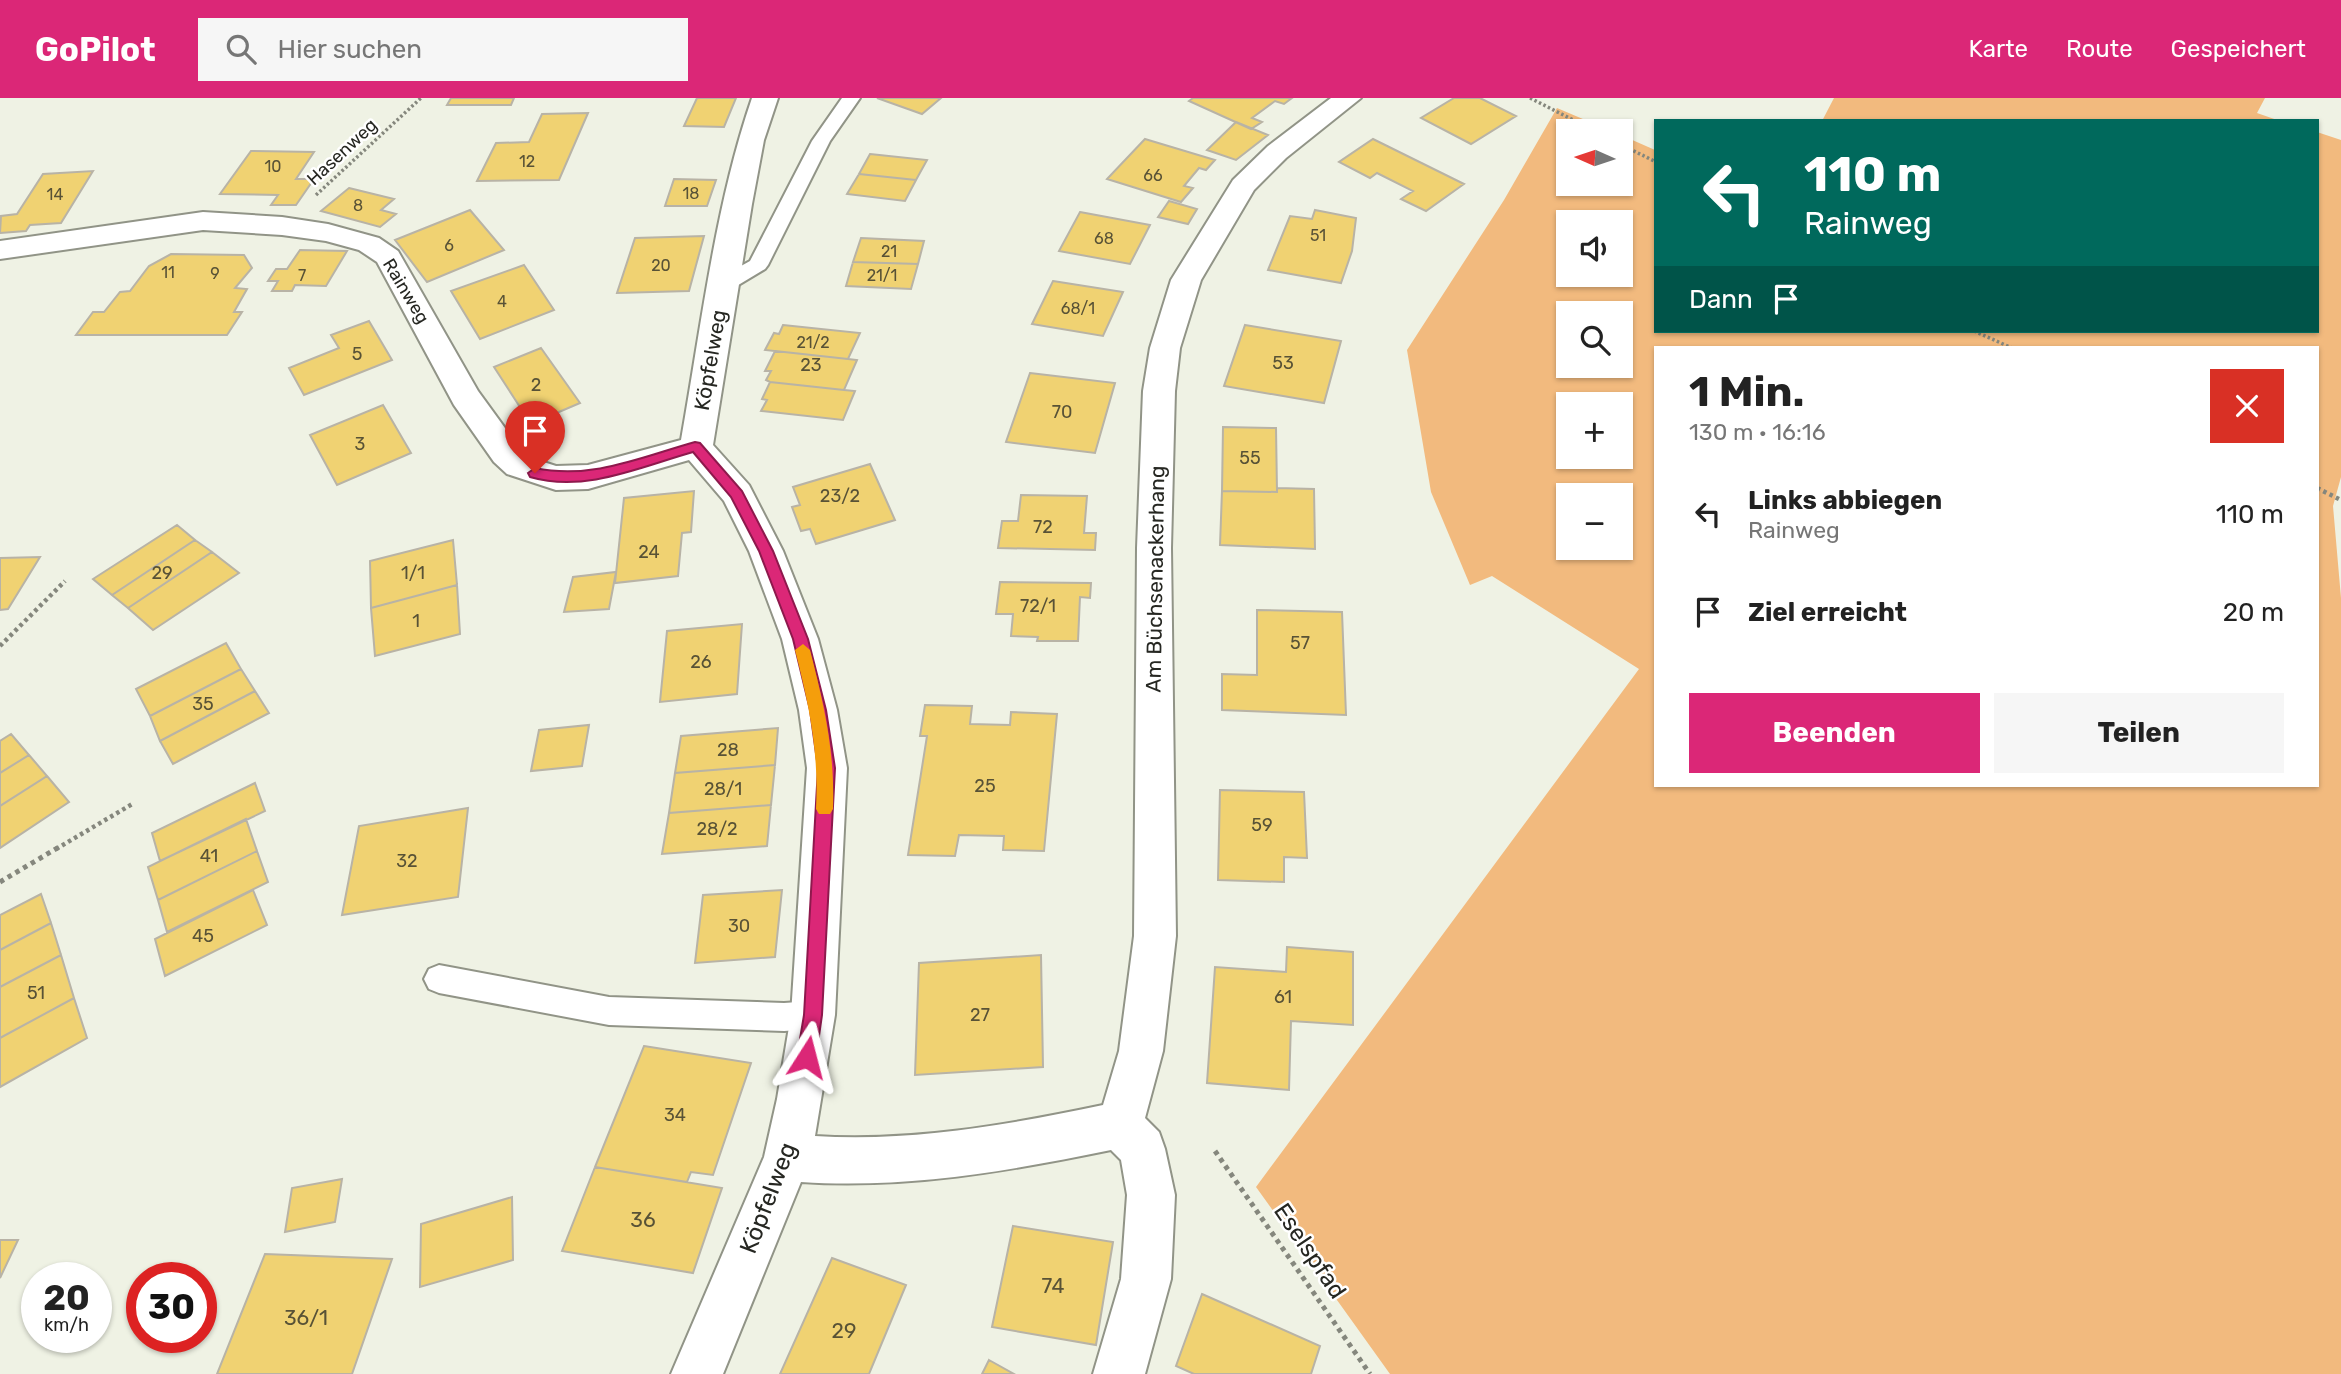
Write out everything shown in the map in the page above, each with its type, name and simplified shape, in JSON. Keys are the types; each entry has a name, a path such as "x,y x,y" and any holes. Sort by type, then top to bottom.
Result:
{"street":[{"name":"Köpfelweg","path":"697,1374 787,1158 813,1015 827,768 818,710 800,639 766,551 737,494 695,447 751,140 765,98"},
{"name":"Am Büchsenackerhang","path":"1120,1125 1141,1051 1154,936 1154,548 1158,391 1165,348 1186,280 1243,186 1285,145 1348,98"},
{"name":"Rainweg","path":"0,250 189,222 282,226 354,239 379,249 388,257 465,397 506,454 519,466 556,478 588,477 695,447"},
{"path":"787,1158 837,1163 931,1157 1024,1146 1120,1125 1142,1149 1151,1195 1146,1279 1119,1374"}],"lane":[{"path":"723,285 758,265 821,141 850,98"},
{"path":"439,979 609,1011 784,1017 813,1015"}],"path":[{"name":"Hasenweg","path":"282,226 421,98"},
{"path":"1530,98 1571,119"},
{"path":"1633,150 1654,161"},
{"path":"1978,333 2008,346"},
{"path":"2319,489 2341,499"},
{"path":"0,646 65,581"},
{"path":"0,882 134,803"},
{"name":"Eselspfad","path":"1215,1151 1370,1374"}],"shaded area":[{"path":"1834,98 2265,98 2257,113 2274,119 1823,119"},
{"path":"1557,108 1583,119 1556,119 1556,196 1633,196 1633,140 1654,150 1654,333 2319,333 2319,133 2341,140 2341,477 2333,506 2341,598 2341,1374 1390,1374 1256,1187 1639,669 1492,576 1470,585 1431,492 1407,350 1504,200"}],"building":[{"path":"451,98 514,98 511,105 447,105"},
{"path":"697,98 736,98 724,127 684,126"},
{"path":"877,98 941,98 922,114"},
{"path":"1193,98 1292,98 1284,104 1275,101 1252,118 1262,122 1251,129 1189,101"},
{"path":"1454,98 1480,98 1516,116 1471,144 1421,118"},
{"path":"588,113 559,180 477,181 496,143 529,142 542,114"},
{"path":"1236,122 1268,135 1236,160 1207,150"},
{"path":"1145,139 1215,160 1206,170 1199,168 1184,186 1193,188 1181,202 1107,179"},
{"path":"1373,139 1464,184 1426,211 1401,199 1413,191 1377,173 1370,178 1339,162"},
{"path":"251,151 314,152 296,179 314,179 296,205 271,205 278,195 220,194"},
{"path":"870,154 927,160 916,180 859,174"},
{"path":"93,171 61,223 30,225 26,231 0,233 1,216 17,214 43,174"},
{"path":"859,174 916,180 905,201 847,194"},
{"path":"674,179 716,180 707,206 665,206"},
{"path":"349,188 394,199 381,210 396,214 380,227 321,211"},
{"path":"1169,201 1197,209 1188,224 1158,217"},
{"path":"470,210 504,250 427,282 395,240"},
{"path":"1315,210 1356,218 1352,251 1341,283 1268,270 1290,216 1312,219"},
{"path":"1080,212 1150,225 1130,264 1059,251"},
{"path":"704,236 689,291 617,293 635,238"},
{"path":"861,238 924,241 918,264 853,262"},
{"path":"300,250 347,251 326,286 295,285 292,291 272,291 278,281 268,281 276,269 287,269"},
{"path":"171,254 244,255 252,268 235,288 247,289 234,312 242,312 227,335 76,335 93,312 104,312 120,292 130,291 149,266"},
{"path":"853,262 918,264 911,289 846,286"},
{"path":"524,265 554,310 480,339 451,291"},
{"path":"1053,281 1123,292 1103,336 1032,324"},
{"path":"369,321 392,360 304,395 289,368 339,348 331,335"},
{"path":"783,325 860,333 848,359 765,350 774,333 779,334"},
{"path":"1245,325 1341,341 1324,403 1224,386"},
{"path":"541,348 580,403 531,424 494,367"},
{"path":"775,351 857,360 844,390 770,382 766,380 771,371 765,371"},
{"path":"1030,373 1115,383 1095,453 1006,442"},
{"path":"770,382 855,391 843,420 761,411 767,400 762,399"},
{"path":"383,405 411,453 337,485 310,435"},
{"path":"1223,427 1276,428 1277,492 1222,491"},
{"path":"870,464 895,520 816,544 810,529 801,531 792,507 800,505 793,487"},
{"path":"1277,488 1314,489 1315,549 1220,545 1222,491 1277,492"},
{"path":"694,491 691,532 682,533 678,576 615,583 624,498"},
{"path":"1021,495 1087,496 1084,533 1096,533 1095,550 998,548 1002,521 1018,521"},
{"path":"177,525 195,540 112,595 93,579"},
{"path":"195,540 212,552 128,608 112,595"},
{"path":"453,540 457,585 371,608 370,561"},
{"path":"212,552 239,573 153,630 128,608"},
{"path":"40,557 8,609 0,610 0,558"},
{"path":"616,572 609,609 564,612 573,577"},
{"path":"1000,582 1091,583 1090,598 1080,597 1078,641 1037,641 1038,637 1011,636 1013,614 996,614"},
{"path":"457,585 460,634 375,656 371,608"},
{"path":"1257,610 1342,612 1346,715 1222,710 1222,674 1257,675"},
{"path":"742,624 737,694 660,702 667,631"},
{"path":"226,643 241,669 150,716 136,689"},
{"path":"241,669 255,691 160,741 150,716"},
{"path":"255,691 269,713 173,764 160,741"},
{"path":"925,705 972,706 970,724 1010,725 1011,712 1057,714 1044,851 1003,850 1004,836 959,835 955,856 908,855 927,736 920,736"},
{"path":"589,725 582,766 531,771 539,730"},
{"path":"778,728 775,765 675,773 681,736"},
{"path":"11,734 29,755 0,773 0,741"},
{"path":"29,755 47,776 0,806 0,773"},
{"path":"775,765 771,805 669,813 675,773"},
{"path":"47,776 69,802 0,848 0,806"},
{"path":"255,783 265,811 160,861 152,833"},
{"path":"1220,790 1304,792 1307,858 1284,857 1284,882 1218,880"},
{"path":"771,805 767,846 662,854 669,813"},
{"path":"468,808 458,897 342,915 359,826"},
{"path":"246,819 257,851 158,900 148,867"},
{"path":"257,851 268,882 167,932 158,900"},
{"path":"253,890 267,925 165,976 155,939"},
{"path":"782,890 775,957 695,963 703,895"},
{"path":"41,894 51,923 0,950 0,915"},
{"path":"51,923 61,955 0,987 0,950"},
{"path":"1287,947 1353,952 1353,1025 1291,1021 1289,1090 1207,1083 1215,967 1286,972"},
{"path":"61,955 74,998 0,1038 0,987"},
{"path":"1041,955 1043,1067 915,1075 919,963"},
{"path":"74,998 87,1038 0,1087 0,1038"},
{"path":"644,1046 751,1063 713,1175 691,1172 687,1182 595,1167"},
{"path":"595,1167 722,1188 693,1273 562,1251"},
{"path":"342,1179 335,1222 285,1232 292,1188"},
{"path":"512,1197 513,1260 420,1287 421,1224"},
{"path":"1013,1226 1113,1242 1096,1345 992,1327"},
{"path":"0,1240 18,1240 0,1278"},
{"path":"265,1254 392,1259 352,1374 217,1374"},
{"path":"832,1258 906,1285 869,1374 780,1374"},
{"path":"1202,1294 1320,1346 1311,1374 1194,1374 1176,1366"},
{"path":"989,1360 1014,1374 982,1374"}],"slow traffic":[{"path":"803,650 818,710 827,768 824,809"}],"route":[{"path":"535,473 556,478 588,477 695,447 737,494 766,551 800,639 818,710 827,768 813,1015 807,1057"}]}
